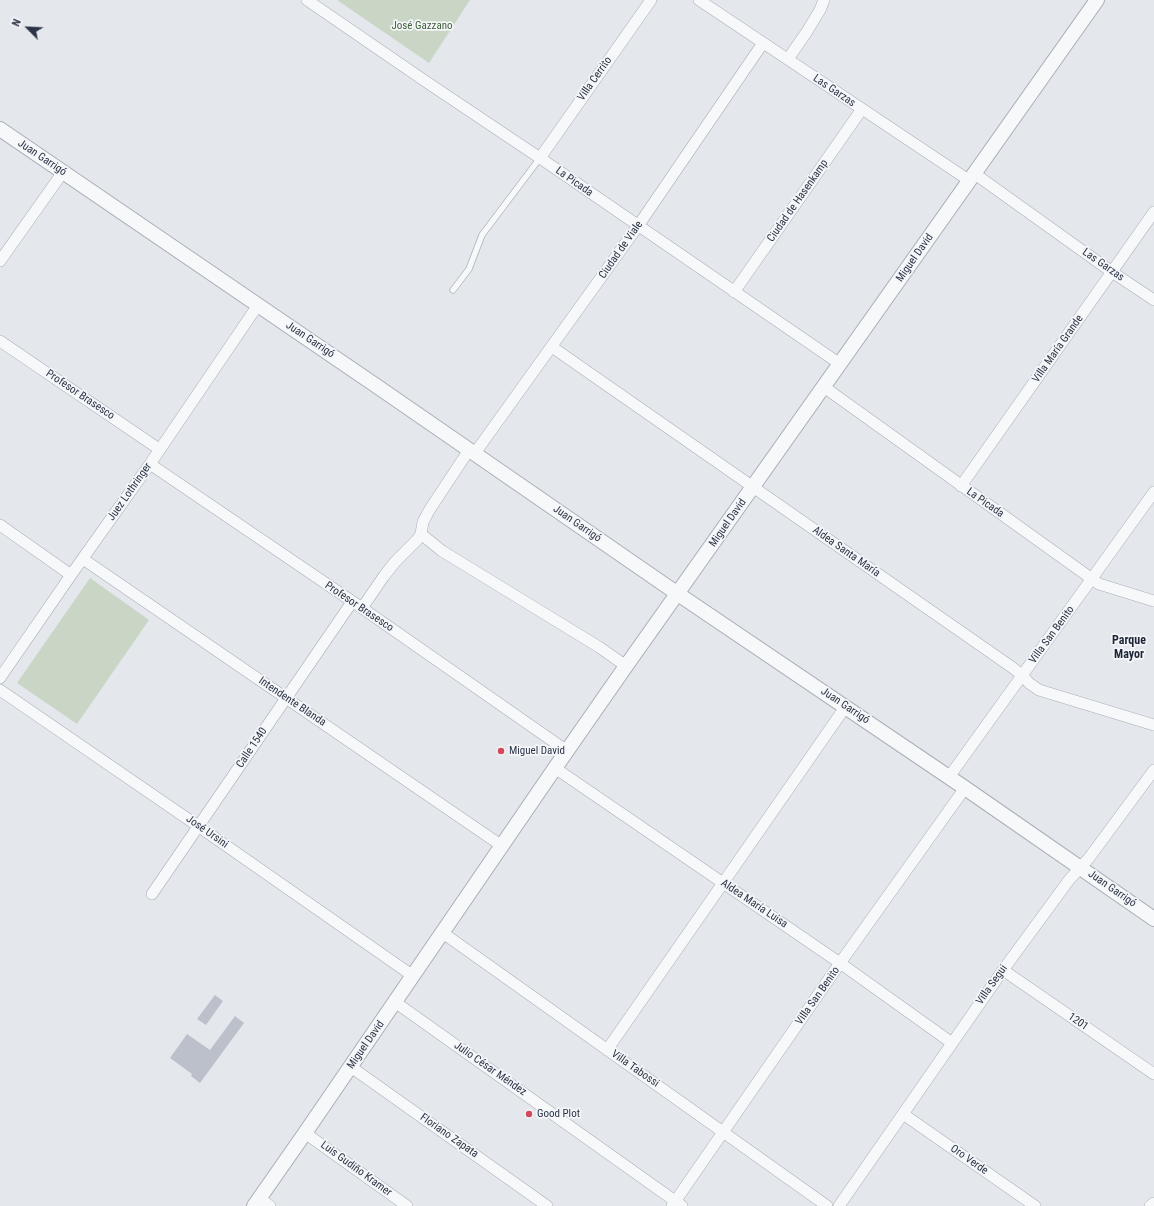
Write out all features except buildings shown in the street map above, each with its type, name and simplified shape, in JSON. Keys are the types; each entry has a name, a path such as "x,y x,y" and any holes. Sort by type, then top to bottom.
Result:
{"street":[{"name":"La Picada","path":"307,0 840,364"},
{"name":"Villa Cerrito","path":"540,158 650,0"},
{"name":"Las Garzas","path":"699,0 862,110 972,178 1154,300"},
{"path":"788,59 806,33 820,10 824,0"},
{"name":"Miguel David","path":"261,1203 305,1133 626,666 754,488 1097,0"},
{"name":"Ciudad de Viale","path":"421,534 423,522 430,509 552,347 638,226 763,43"},
{"name":"Ciudad de Hasenkamp","path":"734,292 862,110"},
{"name":"Juan Garrigó","path":"0,129 678,594 950,777 1154,919"},
{"path":"0,261 63,172"},
{"name":"Villa María Grande","path":"962,486 1154,212"},
{"name":"Juez Lothringer","path":"0,678 150,464 159,448 258,305"},
{"name":"Profesor Brasesco","path":"0,341 159,448"},
{"name":"Aldea Santa María","path":"552,347 1023,676 1029,684 1039,690 1154,725"},
{"name":"La Picada","path":"824,387 1099,584 1154,601"},
{"name":"Profesor Brasesco","path":"150,464 357,605 567,751"},
{"name":"Villa San Benito","path":"950,777 1154,492"},
{"path":"0,525 71,575"},
{"path":"421,534 442,551 599,647 626,666"},
{"name":"Calle 1540","path":"152,894 286,698 357,605 421,534"},
{"name":"Intendente Blanda","path":"83,559 502,846"},
{"name":"José Ursini","path":"0,690 413,976"},
{"path":"607,1050 846,706"},
{"name":"Aldea María Luisa","path":"556,768 840,963 952,1043"},
{"name":"Villa Segui","path":"839,1206 1003,970 1069,880 1089,858 1154,770"},
{"name":"Villa San Benito","path":"677,1204 724,1132 840,963 965,788"},
{"name":"Villa Tabossi","path":"443,933 827,1206"},
{"name":"1201","path":"1003,970 1154,1074"},
{"name":"Julio César Méndez","path":"396,1002 677,1204"},
{"name":"Floriano Zapata","path":"351,1067 546,1206"},
{"name":"Oro Verde","path":"903,1114 1035,1206"},
{"name":"Luis Gudiño Kramer","path":"305,1133 407,1206"},
{"path":"1150,1206 1154,1203"}],"lane":[{"path":"453,290 469,269 482,234 540,158"}],"green space":[{"name":"José Gazzano","path":"337,0 470,0 429,63"},
{"path":"90,578 149,620 77,724 17,683"}],"place":[{"name":"Miguel David","path":"501,751"},
{"name":"Good Plot","path":"529,1114"}],"district":[{"name":"Parque Mayor","path":"1129,648"}]}
